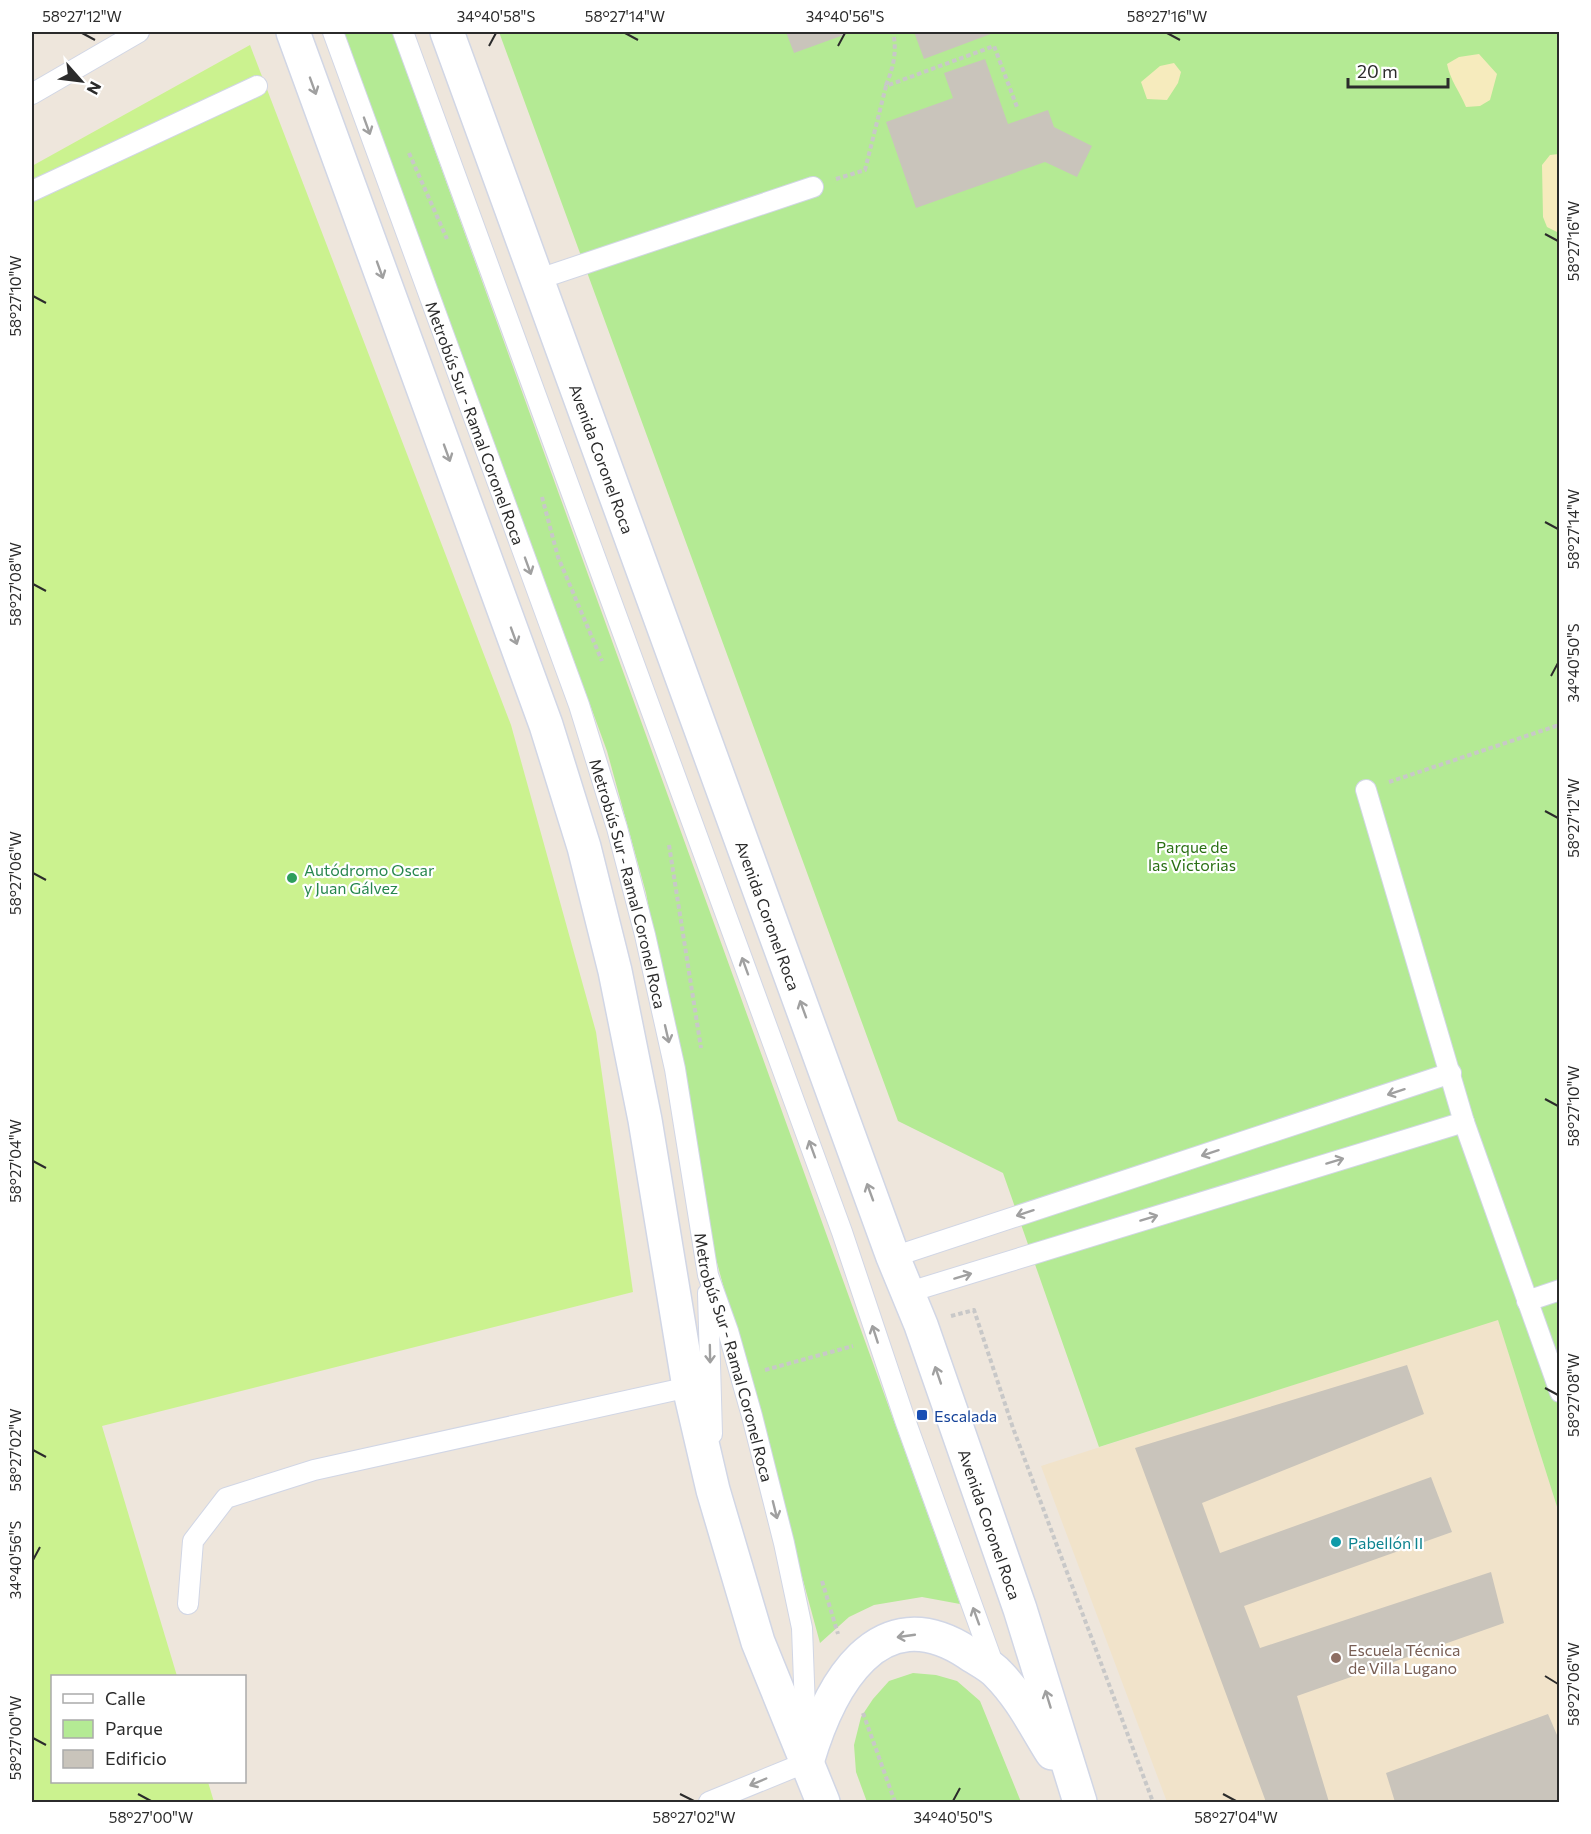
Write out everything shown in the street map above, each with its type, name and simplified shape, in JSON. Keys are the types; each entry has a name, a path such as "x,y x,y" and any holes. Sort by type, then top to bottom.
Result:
{"main road":[{"path":"293,32 546,725 584,847 615,971 645,1120 689,1387 713,1490 758,1642 823,1803"},
{"name":"Avenida Coronel Roca","path":"447,32 539,279 906,1293 921,1325 1020,1610 1079,1799"},
{"path":"807,1762 816,1731 830,1700 848,1672 869,1649 901,1635 928,1634 953,1643 996,1671 1014,1690 1079,1799"}],"lane":[{"path":"34,86 139,32"},
{"name":"Metrobús Sur - Ramal Coronel Roca","path":"333,32 579,705 617,828 645,934 675,1070 708,1275 728,1331 752,1416 784,1543 802,1628 807,1762"},
{"path":"403,32 842,1232 877,1340 996,1671"},
{"path":"32,191 257,86"},
{"path":"539,279 813,187"},
{"path":"1366,790 1464,1122 1527,1301 1553,1353 1560,1392"},
{"path":"893,1257 1451,1073"},
{"path":"906,1293 1464,1122"},
{"path":"708,1275 713,1490"},
{"path":"1527,1301 1560,1290"},
{"path":"188,1604 193,1541 226,1498 314,1470 689,1387"},
{"path":"709,1803 807,1762"}],"path":[{"path":"813,187 865,170 886,86 894,66 896,46 893,32"},
{"path":"886,86 994,46 1017,108"},
{"path":"1366,790 1556,726 1560,727"},
{"path":"974,1310 1013,1428 1153,1803"},
{"path":"760,1371 877,1340"}],"shaded area":[{"name":"Escuela Técnica de Villa Lugano","path":"1498,1319 1559,1513 1559,1802 1167,1802 1041,1466"}],"green space":[{"path":"344,32 392,32 960,1604 922,1597 874,1605 849,1617 820,1643 716,1259 646,893 607,751"},
{"name":"Parque de las Victorias","path":"499,32 1559,32 1559,1513 1498,1320 1099,1447 1003,1173 898,1121"},
{"name":"Autódromo Oscar y Juan Gálvez","path":"250,45 511,725 596,1032 633,1292 102,1426 177,1675 51,1675 51,1783 208,1783 214,1802 32,1802 32,166"},
{"path":"913,1673 936,1675 957,1681 980,1701 1021,1802 867,1802 856,1772 854,1745 861,1717 889,1681"}],"sand":[{"path":"1479,54 1497,74 1490,100 1480,106 1466,107 1447,64 1459,57"},
{"path":"1174,63 1181,72 1178,83 1167,100 1147,99 1141,82 1160,66"},
{"path":"1560,154 1559,233 1547,227 1543,217 1542,165 1550,155"}],"building":[{"path":"786,32 852,32 794,53"},
{"path":"914,32 996,32 924,59"},
{"path":"985,59 1008,124 1048,110 1054,127 1092,146 1077,177 1045,162 916,208 886,122 953,98 944,73"},
{"path":"1407,1365 1424,1414 1202,1503 1220,1553 1431,1477 1452,1532 1244,1606 1260,1648 1491,1572 1504,1623 1297,1696 1329,1802 1266,1802 1135,1448"},
{"path":"1548,1714 1560,1742 1560,1802 1395,1802 1386,1773"}],"place":[{"name":"Autódromo Oscar y Juan Gálvez","path":"292,878"},
{"name":"Escalada","path":"922,1415"},
{"name":"Pabellón II","path":"1336,1542"},
{"name":"Escuela Técnica de Villa Lugano","path":"1336,1658"}]}
